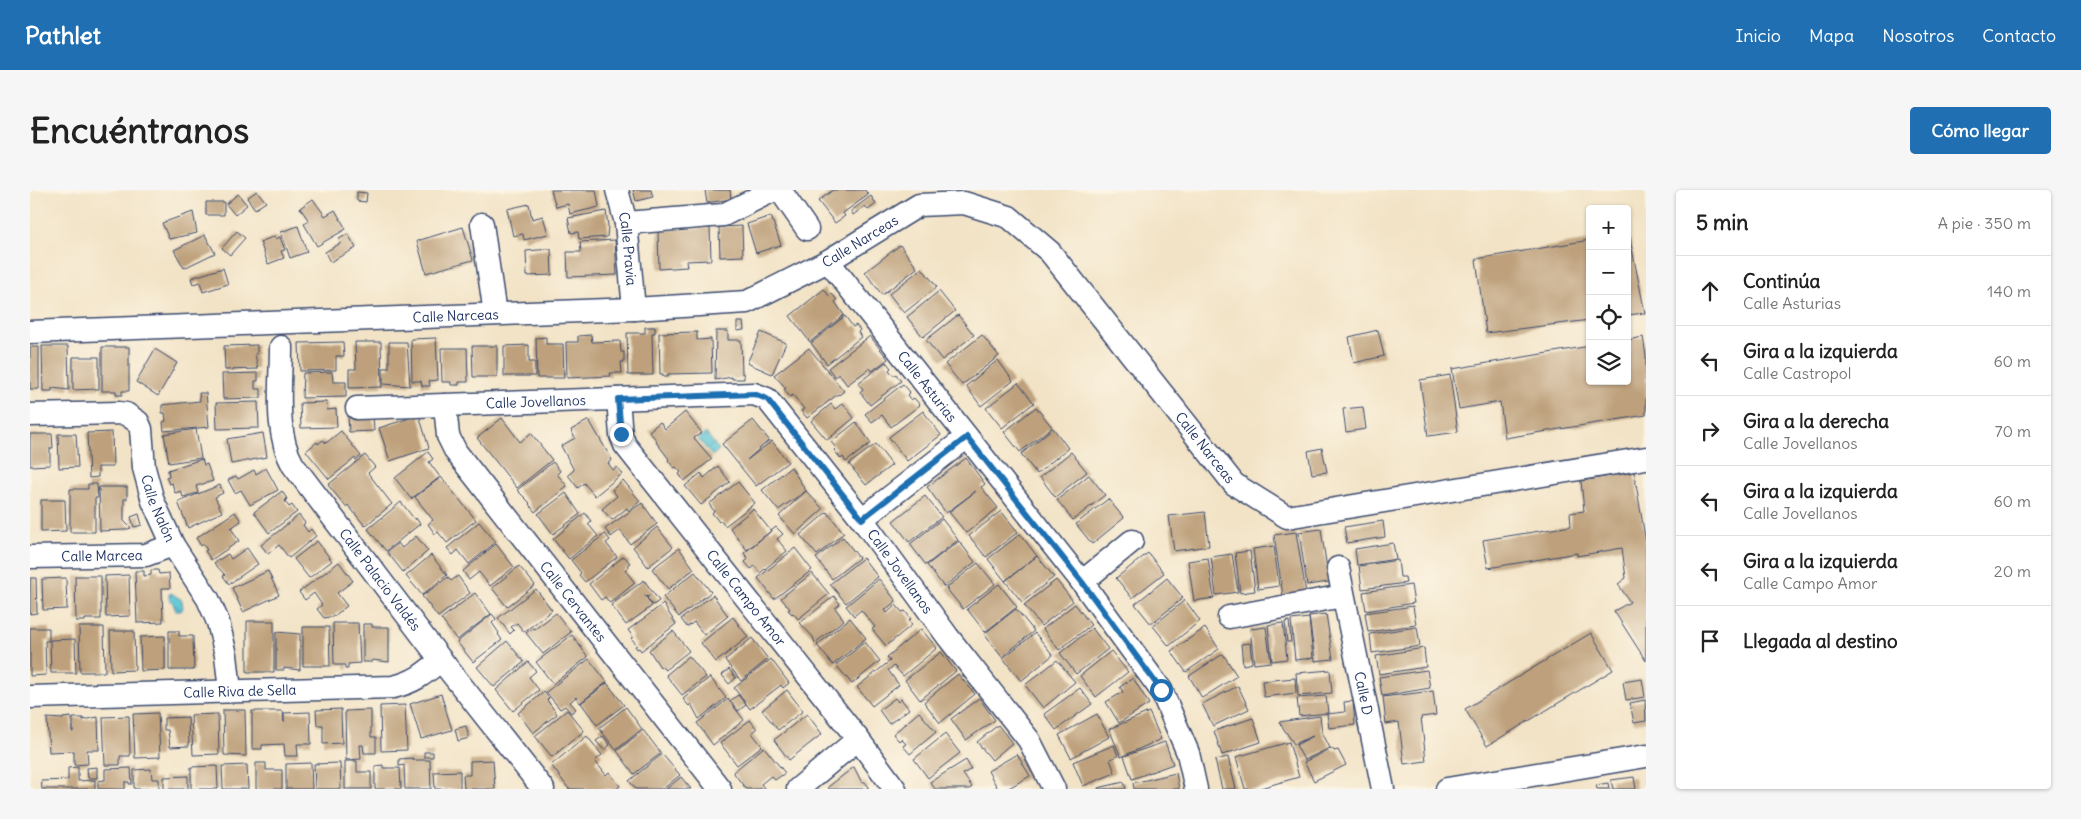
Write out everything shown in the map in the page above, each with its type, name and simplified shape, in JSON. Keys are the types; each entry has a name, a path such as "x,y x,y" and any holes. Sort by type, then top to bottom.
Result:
{"street":[{"name":"Calle Pravia","path":"617,190 626,223 634,310"},
{"path":"626,223 723,215 774,190"},
{"path":"780,190 807,229"},
{"name":"Calle Narceas","path":"30,332 634,310 747,302 828,261 920,205 964,203 1009,217 1050,252 1234,484 1287,517 1646,458"},
{"path":"482,224 495,314"},
{"name":"Calle Asturias","path":"828,261 1082,582 1161,690 1188,753 1196,789"},
{"name":"Calle Palacio Valdés","path":"281,347 281,433 287,455 299,475 543,789"},
{"name":"Calle Jovellanos","path":"358,408 761,395 767,399 862,519 948,636 1029,740 1054,789"},
{"name":"Calle Campo Amor","path":"618,399 621,434 625,445 858,739 895,789"},
{"name":"Calle Cervantes","path":"445,405 448,436 456,452 720,789"},
{"name":"Calle Nalón","path":"30,415 120,413 133,417 140,429 144,468 148,484 173,545 208,599 218,622 226,655 230,691"},
{"path":"862,519 967,437"},
{"path":"1082,582 1132,541"},
{"name":"Calle Marcea","path":"30,557 146,555 173,545"},
{"name":"Calle D","path":"1338,568 1383,789"},
{"path":"1229,617 1343,596"},
{"name":"Calle Riva de Sella","path":"30,697 393,687 410,683 441,660"},
{"path":"798,789 858,739"},
{"path":"1447,789 1646,756"}],"water":[{"path":"706,433 719,450 712,456 698,439"},
{"path":"171,593 182,600 183,608 181,611 176,611 172,601 169,599 169,594"}],"building":[{"path":"551,190 596,190 599,207 570,214 568,204 556,207"},
{"path":"633,190 651,190 653,197 636,201"},
{"path":"705,190 730,190 731,199 707,203"},
{"path":"833,190 865,190 868,195 843,213 845,216 835,223 818,201"},
{"path":"257,191 266,202 255,209 247,198"},
{"path":"357,192 367,193 366,202 357,201"},
{"path":"238,194 247,205 235,215 226,204"},
{"path":"871,196 876,204 868,210 865,206 853,215 851,211"},
{"path":"313,199 325,216 335,210 346,229 317,246 304,224 309,221 300,208"},
{"path":"206,202 224,202 224,215 206,215"},
{"path":"529,204 532,219 543,216 548,234 524,240 523,234 513,236 507,209"},
{"path":"606,211 607,237 579,239 578,232 571,233 568,218"},
{"path":"193,212 197,233 169,239 162,223"},
{"path":"771,216 781,245 756,253 747,224"},
{"path":"298,226 307,252 290,258 281,232"},
{"path":"742,226 743,256 720,257 719,227"},
{"path":"463,227 473,260 426,273 417,241"},
{"path":"710,228 711,260 686,261 687,267 659,269 658,230"},
{"path":"237,231 245,238 230,255 222,248"},
{"path":"348,234 356,248 330,262 325,252 341,243 339,239"},
{"path":"205,235 215,253 184,268 174,250"},
{"path":"275,236 276,239 280,237 285,250 281,251 284,258 268,264 260,242"},
{"path":"615,240 617,275 568,277 567,252 581,252 580,242"},
{"path":"1586,241 1586,320 1486,333 1476,259"},
{"path":"1631,244 1645,313 1631,315"},
{"path":"900,245 917,268 882,295 865,272"},
{"path":"551,249 552,275 527,276 526,251"},
{"path":"223,268 228,284 203,292 200,282 193,284 191,278"},
{"path":"922,268 937,287 904,313 889,294"},
{"path":"824,289 829,296 832,294 837,300 835,302 844,315 810,342 790,316"},
{"path":"939,291 955,311 923,337 907,317"},
{"path":"958,315 974,335 942,360 926,340"},
{"path":"845,316 853,327 856,325 860,330 858,332 861,337 827,364 811,343"},
{"path":"737,322 743,322 744,330 737,331"},
{"path":"645,327 655,327 655,333 652,333 653,375 628,375 627,333 645,333"},
{"path":"1378,330 1384,356 1354,363 1349,337"},
{"path":"716,331 728,331 728,340 741,340 742,374 744,374 744,379 732,379 732,377 715,380"},
{"path":"697,332 697,340 711,339 712,373 668,374 668,377 663,377 663,374 660,374 659,333"},
{"path":"761,332 786,343 772,374 747,363"},
{"path":"591,335 592,342 620,341 621,352 624,352 624,362 621,362 622,373 610,373 611,376 567,378 566,342 578,342 578,336"},
{"path":"982,335 999,356 962,385 945,364"},
{"path":"870,336 888,359 872,371 870,368 847,385 839,374 835,377 828,368"},
{"path":"546,337 546,344 563,344 564,378 537,378 536,338"},
{"path":"1643,337 1646,356 1646,415 1505,438 1500,402 1459,409 1452,369 1586,347 1586,385 1631,385 1631,339"},
{"path":"436,338 438,380 429,381 430,386 422,386 421,381 412,381 411,339"},
{"path":"343,342 344,356 336,356 336,370 300,371 299,343"},
{"path":"355,342 381,342 382,387 349,388 349,369 356,369"},
{"path":"389,342 407,342 410,386 383,384 383,368 389,368"},
{"path":"257,345 257,354 255,354 258,369 225,370 224,346"},
{"path":"529,345 529,362 535,362 535,376 504,376 504,346"},
{"path":"42,346 68,346 69,390 52,388 52,391 43,391"},
{"path":"472,346 497,346 497,377 473,377"},
{"path":"30,347 39,347 39,389 30,389"},
{"path":"102,347 129,347 129,391 122,391 122,395 116,395 116,391 102,391"},
{"path":"441,348 467,348 468,382 459,382 459,385 451,385 451,382 442,382"},
{"path":"809,348 844,391 807,418 801,411 804,409 793,395 790,397 784,389 786,388 774,375"},
{"path":"155,349 177,363 158,396 136,382"},
{"path":"73,357 99,357 99,389 73,390"},
{"path":"998,360 1013,381 981,406 966,386"},
{"path":"886,362 891,368 889,370 894,376 896,374 901,381 870,405 860,392 863,389 858,383"},
{"path":"332,372 333,382 346,382 346,397 302,398 303,373"},
{"path":"258,373 255,389 261,389 261,398 223,399 222,374"},
{"path":"1450,375 1458,432 1428,436 1420,380"},
{"path":"1018,383 1034,403 1002,428 986,408"},
{"path":"903,384 910,392 907,395 911,400 914,398 920,405 891,427 882,415 872,422 865,414"},
{"path":"199,393 206,393 209,427 164,431 163,422 166,421 165,413 162,413 162,405 200,401"},
{"path":"258,402 259,428 217,429 216,403"},
{"path":"326,402 327,410 336,409 337,427 301,428 300,403"},
{"path":"843,403 854,418 827,440 811,421 831,404 835,409"},
{"path":"1036,407 1052,427 1020,452 1004,432"},
{"path":"1363,407 1366,429 1346,432 1343,409"},
{"path":"923,411 941,435 907,461 889,437"},
{"path":"685,412 702,433 694,438 712,459 684,481 679,474 681,472 676,467 674,468 649,431 660,422 665,429"},
{"path":"373,415 374,431 349,432 348,416"},
{"path":"419,415 429,448 390,461 379,428"},
{"path":"502,418 520,442 531,433 552,460 517,488 477,438"},
{"path":"589,420 612,460 608,463 613,470 617,467 622,474 595,496 584,483 578,488 568,475 574,470 561,446 575,438 571,430"},
{"path":"753,420 769,440 747,460 772,441 788,462 756,486 722,444"},
{"path":"856,422 871,443 846,462 834,450 836,448 831,442"},
{"path":"1053,428 1068,448 1037,474 1021,454"},
{"path":"196,429 201,458 169,463 164,434"},
{"path":"341,431 361,456 356,460 355,458 329,479 306,451 317,442 318,444 323,440 326,443"},
{"path":"112,432 113,467 98,467 98,477 89,478 87,433"},
{"path":"263,433 267,457 231,464 227,439"},
{"path":"30,434 52,434 53,448 50,448 50,465 30,466"},
{"path":"58,434 76,434 78,467 59,468"},
{"path":"876,444 892,465 866,485 849,464"},
{"path":"1322,448 1327,472 1312,474 1308,451"},
{"path":"428,452 433,459 429,462 440,477 411,499 395,478"},
{"path":"1071,452 1087,472 1055,497 1040,477"},
{"path":"365,455 375,467 368,473 392,504 365,526 328,485"},
{"path":"966,458 985,484 981,487 998,508 966,533 949,512 976,491 946,513 927,487"},
{"path":"202,459 204,465 207,464 213,481 196,486 198,493 183,497 181,491 175,493 172,483 169,484 166,477 169,476 168,470"},
{"path":"553,462 560,471 557,474 567,486 535,512 530,503 517,490"},
{"path":"718,466 730,482 701,505 685,486 701,473 704,478"},
{"path":"791,467 806,491 778,510 762,490"},
{"path":"266,468 278,490 250,505 241,490 235,493 228,480 236,476 238,479 254,470 256,474"},
{"path":"1634,472 1646,543 1646,661 1614,611 1630,602 1618,584 1626,578 1622,548 1577,556 1577,553 1488,568 1483,540 1571,526 1570,513 1584,511 1581,481"},
{"path":"1089,475 1105,495 1073,520 1057,500"},
{"path":"441,477 476,520 447,543 438,532 435,534 428,524 433,520 415,497"},
{"path":"623,480 640,501 629,511 627,508 612,520 602,509 617,496 612,490"},
{"path":"738,482 755,503 725,526 712,513 714,511 709,504"},
{"path":"88,484 97,484 98,498 95,498 95,532 70,532 70,489 88,489"},
{"path":"220,485 223,493 215,497 222,512 188,528 178,502"},
{"path":"99,487 127,487 127,499 124,499 124,521 131,528 100,531"},
{"path":"282,491 289,507 292,505 297,512 269,533 254,512"},
{"path":"806,491 823,509 795,534 779,516"},
{"path":"566,493 580,514 553,534 538,514"},
{"path":"925,496 942,517 909,542 893,521"},
{"path":"1108,499 1124,518 1092,544 1076,524"},
{"path":"41,500 65,500 66,531 41,532"},
{"path":"401,502 420,524 386,551 368,529"},
{"path":"642,503 657,524 630,544 620,530 611,537 605,529"},
{"path":"753,509 771,531 747,550 730,528"},
{"path":"1001,511 1018,532 986,557 969,536"},
{"path":"235,512 241,521 231,528 239,541 211,560 203,544 201,546 196,538"},
{"path":"827,512 844,533 817,555 800,535"},
{"path":"1205,512 1209,546 1174,551 1169,516"},
{"path":"585,513 591,521 588,524 598,536 569,559 553,539"},
{"path":"139,514 142,525 134,527 131,517"},
{"path":"299,515 305,523 303,525 308,532 311,529 316,536 289,558 279,545 268,554 261,545"},
{"path":"942,519 958,540 926,565 910,544"},
{"path":"1383,521 1385,537 1347,543 1344,527"},
{"path":"479,522 496,542 469,564 458,550 453,555 447,548"},
{"path":"657,527 673,547 648,567 633,547"},
{"path":"776,527 783,534 777,539 787,551 760,573 755,566 751,569 745,562 748,559 744,553"},
{"path":"1321,529 1329,582 1307,585 1299,532"},
{"path":"1296,532 1306,593 1283,596 1274,535"},
{"path":"605,534 610,540 606,543 617,557 585,582 571,560"},
{"path":"1020,534 1037,556 1005,581 988,559"},
{"path":"416,536 428,551 403,572 387,552 398,543 402,548"},
{"path":"843,537 859,558 832,579 816,558"},
{"path":"317,541 332,561 309,578 294,559"},
{"path":"959,541 975,562 944,587 927,565"},
{"path":"1393,543 1396,559 1357,565 1355,549"},
{"path":"496,544 514,567 490,586 479,572 469,580 463,571"},
{"path":"1274,546 1279,586 1258,589 1253,549"},
{"path":"247,548 258,564 229,584 223,576 225,575 214,563 228,554 231,559"},
{"path":"679,548 694,569 668,589 652,569"},
{"path":"795,548 812,570 774,599 758,578"},
{"path":"1250,551 1255,591 1240,593 1235,553"},
{"path":"1148,553 1164,573 1132,598 1116,578"},
{"path":"1232,554 1238,592 1216,595 1211,557"},
{"path":"431,555 447,575 422,595 406,576"},
{"path":"624,556 630,563 628,564 629,567 625,570 635,583 610,603 605,597 601,600 589,584"},
{"path":"1037,556 1054,577 1022,602 1005,581"},
{"path":"863,558 878,577 846,603 830,584"},
{"path":"1208,558 1214,598 1194,601 1188,561"},
{"path":"1398,560 1400,577 1405,577 1406,583 1362,589 1359,566"},
{"path":"339,562 353,581 337,593 347,606 334,616 324,618 317,609 322,605 314,593 305,600 299,592"},
{"path":"978,563 995,584 963,609 946,588"},
{"path":"519,566 535,585 507,607 492,588"},
{"path":"151,570 158,570 159,574 169,573 170,588 162,588 163,622 137,623 135,571 144,571 144,576 151,575"},
{"path":"268,571 279,595 243,612 232,588"},
{"path":"695,572 711,592 679,617 663,597"},
{"path":"812,573 829,594 798,619 788,610 790,609 781,598"},
{"path":"129,575 130,616 106,617 105,576"},
{"path":"75,576 101,576 101,619 76,621"},
{"path":"458,576 470,593 438,617 422,596 448,577 451,581"},
{"path":"30,578 36,578 37,613 30,614"},
{"path":"66,578 67,609 43,610 42,579"},
{"path":"1167,578 1183,598 1151,624 1135,604"},
{"path":"879,579 896,601 885,610 887,613 896,605 902,612 905,611 911,619 909,621 912,625 886,646 872,629 875,627 861,610 854,616 846,606"},
{"path":"644,580 659,601 653,605 647,598 651,594 646,597 652,606 626,625 611,605"},
{"path":"1056,580 1073,601 1041,626 1024,605"},
{"path":"999,584 1017,607 985,632 967,609"},
{"path":"1411,585 1414,603 1366,611 1363,592"},
{"path":"536,589 552,610 524,632 517,623 511,627 514,630 510,634 498,618"},
{"path":"475,593 491,614 457,640 441,619"},
{"path":"713,595 728,616 704,635 694,622 687,627 681,619"},
{"path":"834,596 840,604 835,608 844,620 815,643 813,637 800,623"},
{"path":"1185,600 1200,621 1169,646 1153,626"},
{"path":"663,604 676,624 641,651 639,648 637,649 635,646 637,645 631,638 633,637 628,630"},
{"path":"1075,604 1091,625 1059,650 1043,629"},
{"path":"1413,606 1416,625 1368,632 1365,613"},
{"path":"1016,609 1034,631 1002,657 984,634"},
{"path":"556,613 571,632 543,654 526,633 533,628 535,629"},
{"path":"492,614 496,619 492,623 502,640 473,662 457,642"},
{"path":"1326,614 1333,659 1315,661 1309,616"},
{"path":"733,617 748,637 716,662 701,643"},
{"path":"850,618 866,638 833,665 817,645"},
{"path":"1309,618 1313,658 1295,660 1291,620"},
{"path":"247,621 274,621 274,672 247,672"},
{"path":"1289,621 1291,642 1287,642 1285,622"},
{"path":"333,623 358,623 360,663 348,664 348,669 345,669 345,665 334,665"},
{"path":"1283,623 1287,659 1272,661 1268,625"},
{"path":"363,624 372,624 372,627 389,627 389,662 372,660 372,662 363,662"},
{"path":"79,627 104,627 105,672 80,672"},
{"path":"303,627 329,627 330,666 303,666"},
{"path":"1266,627 1271,662 1254,664 1250,629"},
{"path":"1417,627 1420,646 1372,653 1370,634"},
{"path":"30,628 49,628 49,641 45,641 46,675 30,676"},
{"path":"1092,628 1108,649 1076,674 1060,653"},
{"path":"1205,628 1219,649 1186,672 1171,651"},
{"path":"921,629 937,648 903,676 894,666 888,670 899,685 872,706 857,687 890,661 887,657"},
{"path":"110,631 134,631 135,670 111,671"},
{"path":"169,631 179,631 179,636 193,636 194,670 169,670"},
{"path":"673,631 689,651 665,670 660,667 649,650"},
{"path":"276,632 300,634 300,670 284,668 284,670 276,670"},
{"path":"1035,633 1053,655 1021,681 1003,658"},
{"path":"1591,633 1613,670 1487,746 1465,709"},
{"path":"572,635 588,657 553,684 536,662"},
{"path":"165,636 165,670 141,671 140,637"},
{"path":"752,638 768,659 741,681 725,660"},
{"path":"75,639 76,673 51,673 50,640"},
{"path":"507,641 524,662 494,687 477,667"},
{"path":"865,642 880,661 852,684 836,665"},
{"path":"1250,643 1252,663 1243,665 1241,644"},
{"path":"1424,648 1426,667 1379,674 1376,656"},
{"path":"1111,651 1128,672 1096,697 1080,676"},
{"path":"941,652 956,671 920,700 905,680"},
{"path":"1223,654 1237,676 1202,698 1189,676"},
{"path":"689,656 706,677 682,695 666,675"},
{"path":"589,659 607,682 580,703 576,697 570,702 576,709 571,713 565,706 560,709 546,692"},
{"path":"771,659 789,683 783,688 781,685 750,709 734,688"},
{"path":"1057,660 1075,682 1043,708 1025,685"},
{"path":"528,662 536,671 529,677 539,690 513,711 496,690"},
{"path":"729,669 736,678 729,684 722,675"},
{"path":"1330,670 1332,693 1298,696 1296,673"},
{"path":"1427,670 1430,688 1382,696 1379,677"},
{"path":"958,674 975,694 940,723 924,702"},
{"path":"710,677 726,698 699,719 691,704 689,706 683,699"},
{"path":"1133,678 1149,704 1119,723 1106,702 1123,692 1120,687"},
{"path":"1295,678 1296,693 1264,697 1262,681"},
{"path":"1642,679 1645,697 1626,700 1623,682"},
{"path":"607,683 624,705 597,725 581,703"},
{"path":"1238,686 1249,709 1213,726 1202,704"},
{"path":"1080,688 1092,704 1056,730 1044,714"},
{"path":"787,690 803,711 778,730 762,710"},
{"path":"1433,691 1436,715 1421,717 1426,761 1404,764 1399,722 1386,724 1383,697"},
{"path":"544,692 557,714 533,733 518,713"},
{"path":"441,694 452,730 421,739 410,704"},
{"path":"738,695 746,705 738,711 730,701"},
{"path":"1326,696 1328,713 1299,716 1297,698"},
{"path":"895,698 898,702 901,699 909,709 889,724 879,710"},
{"path":"979,698 995,720 966,740 951,719"},
{"path":"728,699 744,720 713,745 697,723"},
{"path":"1645,700 1646,721 1634,723 1630,703"},
{"path":"1353,701 1355,725 1329,728 1327,714 1345,712 1344,702"},
{"path":"405,705 407,750 381,751 380,706"},
{"path":"626,707 642,729 616,750 599,728"},
{"path":"341,709 342,743 323,744 323,725 317,725 316,710"},
{"path":"223,710 245,710 246,756 224,755"},
{"path":"371,710 371,737 376,737 376,753 364,753 363,745 360,745 361,759 346,760 345,711"},
{"path":"567,710 584,731 552,757 535,736"},
{"path":"252,711 283,711 284,722 284,713 310,712 311,744 297,744 298,756 285,756 284,744 262,745 262,749 252,749"},
{"path":"919,712 936,732 910,754 903,746 906,744 901,739 899,741 893,734"},
{"path":"1149,712 1161,739 1121,757 1109,729"},
{"path":"158,713 160,757 135,758 133,714"},
{"path":"218,714 219,754 193,755 191,715"},
{"path":"807,714 822,734 789,760 774,740"},
{"path":"1097,714 1109,737 1071,758 1059,735"},
{"path":"129,716 130,756 120,756 120,765 105,765 103,717"},
{"path":"1320,716 1322,732 1330,748 1304,760 1296,745 1313,736 1294,744 1279,722"},
{"path":"71,717 73,732 73,718 83,718 83,720 98,717 99,750 87,750 88,764 74,765 74,751 49,752 47,718 63,719"},
{"path":"188,717 189,746 170,747 168,730 164,730 164,718"},
{"path":"1253,718 1261,742 1222,755 1214,731"},
{"path":"750,720 757,729 752,733 762,746 737,765 720,743"},
{"path":"998,725 1012,743 992,760 977,742"},
{"path":"466,726 469,738 458,741 455,729"},
{"path":"643,730 661,753 634,774 617,751"},
{"path":"945,734 960,753 928,778 914,759"},
{"path":"587,736 602,755 595,761 606,775 609,772 620,786 616,789 569,789 551,765"},
{"path":"603,736 610,745 604,750 596,741"},
{"path":"1165,742 1173,764 1132,779 1124,756"},
{"path":"1289,742 1299,777 1257,789 1245,789 1236,757"},
{"path":"1114,745 1118,756 1110,759 1115,773 1083,786 1073,762"},
{"path":"764,747 785,773 775,780 771,776 761,784 765,789 746,789 733,772"},
{"path":"1332,748 1334,751 1338,750 1346,765 1314,781 1304,762"},
{"path":"424,752 433,752 433,757 424,757"},
{"path":"662,754 680,775 663,789 636,789 629,781"},
{"path":"1017,754 1030,776 1007,789 998,789 988,771"},
{"path":"1228,757 1236,789 1222,789 1215,760"},
{"path":"413,758 413,760 430,760 431,789 405,789 404,765 399,766 399,759"},
{"path":"493,760 495,789 464,789 463,775 470,775 470,761"},
{"path":"966,760 971,769 963,774 972,787 969,789 935,789 930,782"},
{"path":"345,761 357,761 357,772 371,772 371,789 345,789"},
{"path":"256,763 266,763 266,770 282,770 282,789 256,789"},
{"path":"311,763 312,789 286,789 286,764"},
{"path":"340,763 341,789 315,789 314,764"},
{"path":"247,765 248,789 223,789 222,766"},
{"path":"383,765 383,768 400,768 401,789 375,789 375,766"},
{"path":"217,766 218,789 191,789 191,767"},
{"path":"78,767 78,781 95,780 95,789 42,789 41,781 68,780 68,768"},
{"path":"97,767 97,778 88,778 87,768"},
{"path":"854,767 862,783 865,782 869,787 866,789 829,789 828,787"},
{"path":"131,768 132,784 125,782 125,789 98,789 98,781 105,780 105,769"},
{"path":"151,769 152,779 159,779 159,789 134,789 134,770"},
{"path":"460,771 460,789 435,789 434,772"},
{"path":"1176,773 1179,789 1134,789 1133,783"},
{"path":"188,776 188,789 164,789 164,777"},
{"path":"681,777 691,789 666,789"},
{"path":"1634,777 1636,789 1613,789 1611,780"},
{"path":"1124,782 1126,789 1098,789 1098,788"},
{"path":"1608,783 1609,789 1597,789 1596,785"}],"route":[{"path":"621,434 618,399 761,395 767,399 862,519 967,437 1082,582 1161,690"}]}
